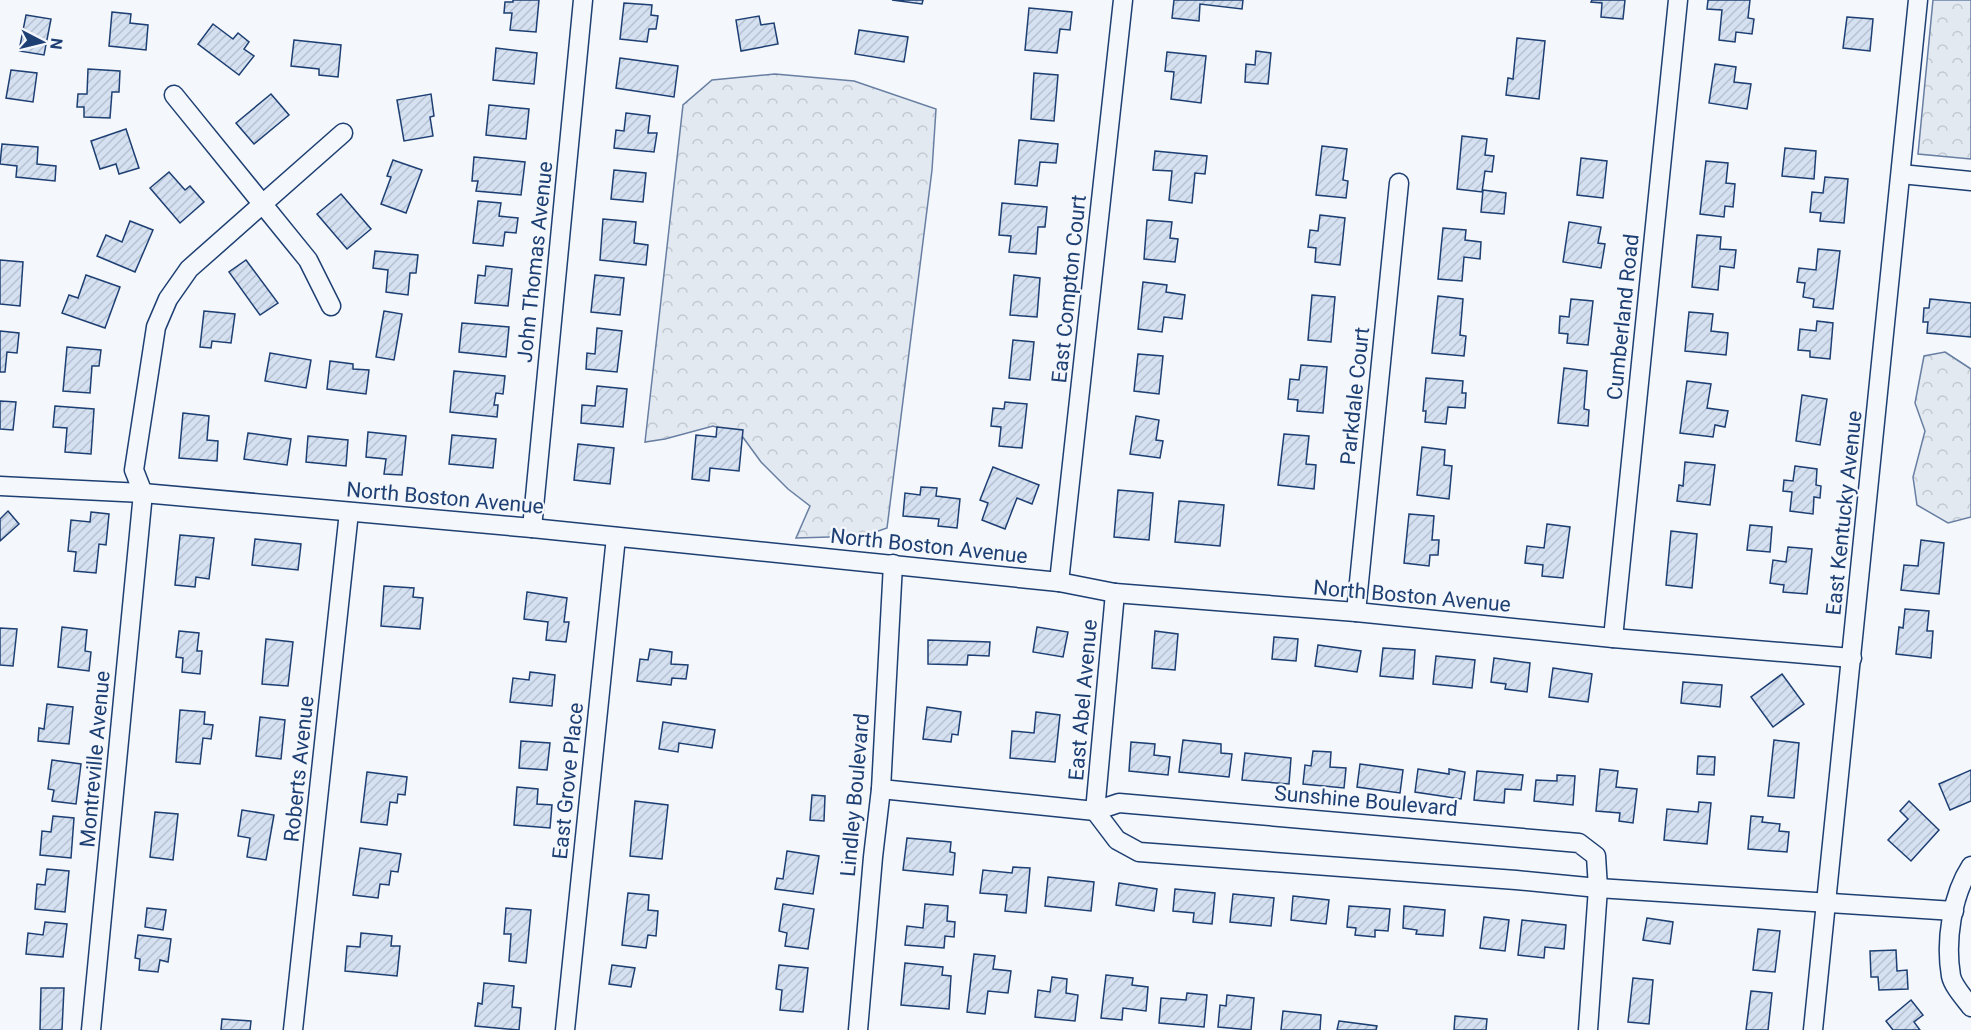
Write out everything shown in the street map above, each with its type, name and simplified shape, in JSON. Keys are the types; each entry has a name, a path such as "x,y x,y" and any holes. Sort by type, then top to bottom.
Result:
{"street":[{"name":"John Thomas Avenue","path":"532,528 583,0"},
{"name":"East Compton Court","path":"1059,582 1123,0"},
{"name":"Cumberland Road","path":"1613,638 1678,0"},
{"name":"East Kentucky Avenue","path":"1813,1030 1918,0"},
{"path":"174,94 308,260 331,306"},
{"path":"143,493 134,470 156,327 168,299 189,268 344,133"},
{"path":"1901,174 1971,181"},
{"name":"Parkdale Court","path":"1356,612 1399,183"},
{"name":"North Boston Avenue","path":"0,486 143,493 532,528 1059,582 1115,593 1356,612 1613,638 1852,658"},
{"name":"Montreville Avenue","path":"91,1030 143,493"},
{"name":"Roberts Avenue","path":"293,1030 349,512"},
{"name":"East Grove Place","path":"565,1030 616,537"},
{"name":"Lindley Boulevard","path":"858,1030 881,789 893,564"},
{"name":"East Abel Avenue","path":"1095,811 1115,593"},
{"name":"Sunshine Boulevard","path":"881,789 1095,811 1119,803 1579,843 1596,856 1598,888 1588,1030"},
{"path":"1095,811 1117,840 1139,852 1598,888 1954,911"},
{"path":"1971,866 1956,896 1949,936 1951,978 1971,1008"}],"green space":[{"path":"1933,0 1971,0 1971,159 1918,154"},
{"path":"775,74 854,81 936,109 932,170 887,528 864,536 796,538 810,506 788,489 761,462 742,436 713,426 645,442 683,105 712,80"},
{"path":"1945,352 1971,369 1971,517 1948,523 1917,505 1913,477 1925,431 1915,403 1924,356"}],"building":[{"path":"513,0 539,0 536,32 510,30 512,13 504,13 505,2 513,2"},
{"path":"892,0 923,0 922,4"},
{"path":"1174,0 1243,0 1242,9 1200,4 1199,21 1172,18"},
{"path":"1592,0 1625,0 1623,19 1601,17 1602,3 1591,2"},
{"path":"1708,0 1750,0 1748,18 1754,19 1752,34 1736,32 1735,42 1719,40 1722,10 1707,9"},
{"path":"624,3 652,5 651,15 658,16 656,29 649,29 647,42 620,39"},
{"path":"1029,8 1072,12 1070,30 1060,29 1057,53 1025,50"},
{"path":"112,12 131,14 130,23 148,25 146,50 109,46"},
{"path":"26,15 51,19 44,55 19,51"},
{"path":"759,16 761,25 774,23 778,44 741,51 736,20"},
{"path":"1847,17 1873,19 1870,51 1843,48"},
{"path":"213,24 233,39 238,33 249,42 244,49 254,56 239,75 198,44"},
{"path":"859,30 908,37 904,62 855,54"},
{"path":"1517,38 1545,41 1539,99 1506,95 1508,78 1513,79"},
{"path":"294,40 341,45 338,77 319,75 319,69 291,66"},
{"path":"496,48 537,53 534,84 493,80"},
{"path":"1256,51 1271,53 1268,84 1245,82 1246,64 1255,65"},
{"path":"1167,52 1206,56 1201,103 1171,99 1174,72 1165,71"},
{"path":"620,58 678,66 674,97 616,88"},
{"path":"1715,64 1736,67 1734,82 1751,84 1747,109 1709,103"},
{"path":"88,69 120,71 119,92 112,92 110,118 84,117 84,107 77,107 78,94 87,94"},
{"path":"11,70 37,73 33,102 6,98"},
{"path":"1034,73 1058,75 1054,121 1031,119"},
{"path":"271,94 289,115 254,144 236,123"},
{"path":"431,94 434,116 430,117 433,136 404,141 397,100"},
{"path":"489,105 529,109 526,139 486,135"},
{"path":"626,113 650,116 648,133 657,133 654,152 614,148 616,130 624,131"},
{"path":"126,129 139,168 119,174 116,164 100,169 91,141"},
{"path":"1462,136 1487,139 1485,155 1494,156 1492,172 1485,171 1482,192 1457,189"},
{"path":"1019,140 1058,144 1056,163 1040,162 1037,186 1015,184"},
{"path":"2,144 38,147 37,164 56,166 55,181 16,177 17,166 0,164"},
{"path":"1322,146 1347,149 1343,180 1348,181 1346,198 1316,195"},
{"path":"1785,148 1816,151 1814,179 1782,176"},
{"path":"1155,151 1207,156 1205,174 1195,173 1192,203 1169,200 1172,171 1153,170"},
{"path":"474,157 525,162 521,195 476,191 478,181 472,181"},
{"path":"1581,158 1607,161 1603,198 1577,195"},
{"path":"393,160 422,170 406,213 381,204 391,177 387,176"},
{"path":"1706,161 1728,163 1726,183 1735,184 1733,207 1725,206 1724,217 1700,214"},
{"path":"614,170 646,173 643,202 611,199"},
{"path":"169,172 185,190 190,186 204,202 180,223 150,188"},
{"path":"1825,177 1848,179 1844,223 1820,221 1821,213 1810,212 1812,192 1823,193"},
{"path":"1483,190 1506,193 1504,214 1481,212"},
{"path":"341,194 371,229 347,249 317,214"},
{"path":"478,201 501,203 499,216 518,218 516,233 505,232 503,246 473,243"},
{"path":"1002,203 1047,207 1045,227 1038,227 1036,254 1009,252 1011,236 999,235"},
{"path":"1320,215 1345,218 1340,265 1315,262 1316,248 1308,247 1310,230 1318,231"},
{"path":"603,219 636,222 634,243 648,245 646,265 600,260"},
{"path":"1147,220 1172,222 1170,238 1178,239 1175,262 1144,259"},
{"path":"130,221 153,230 135,272 97,256 106,235 122,242"},
{"path":"1569,222 1601,227 1598,243 1605,244 1601,268 1563,262"},
{"path":"1443,228 1466,230 1465,240 1481,242 1480,259 1464,257 1462,281 1438,279"},
{"path":"1697,235 1721,237 1720,249 1736,250 1734,268 1720,266 1718,290 1692,287"},
{"path":"1818,249 1840,251 1833,309 1813,307 1814,299 1803,297 1805,283 1797,282 1799,268 1816,270"},
{"path":"375,251 418,255 416,273 410,273 408,295 386,292 388,270 373,268"},
{"path":"0,260 23,262 20,306 0,304"},
{"path":"246,260 278,303 260,315 229,272"},
{"path":"486,266 512,269 508,306 475,303 478,275 485,276"},
{"path":"86,275 120,287 105,328 62,313 69,295 78,298"},
{"path":"595,275 624,278 620,315 591,312"},
{"path":"1014,275 1040,278 1037,317 1010,315"},
{"path":"1143,282 1167,285 1166,292 1185,295 1182,319 1164,317 1162,332 1138,329"},
{"path":"1312,295 1335,297 1331,342 1308,340"},
{"path":"1438,296 1463,299 1460,335 1466,336 1464,356 1432,353"},
{"path":"1571,299 1593,301 1588,345 1567,343 1568,334 1559,333 1560,316 1569,317"},
{"path":"1930,299 1971,303 1971,337 1927,333 1928,322 1923,322 1924,308 1929,308"},
{"path":"204,311 235,314 231,343 212,341 211,348 200,347"},
{"path":"384,311 402,314 394,360 376,357"},
{"path":"1689,312 1713,314 1711,331 1728,333 1726,355 1685,351"},
{"path":"1817,321 1833,323 1830,359 1810,357 1810,351 1798,350 1800,329 1816,331"},
{"path":"462,323 509,327 506,357 459,352"},
{"path":"597,328 622,331 617,372 586,369 587,353 595,354"},
{"path":"0,331 19,333 17,353 7,352 5,372 0,372"},
{"path":"1013,340 1034,342 1030,380 1009,378"},
{"path":"67,347 101,350 99,366 92,366 90,393 63,391"},
{"path":"270,353 311,360 306,388 265,381"},
{"path":"1138,354 1163,356 1159,394 1134,391"},
{"path":"330,361 353,364 353,369 369,370 366,394 327,389"},
{"path":"1301,365 1327,367 1323,413 1297,411 1298,400 1288,399 1290,379 1299,380"},
{"path":"1564,368 1587,371 1584,409 1589,410 1588,426 1558,423"},
{"path":"454,371 505,376 503,394 496,393 494,405 498,405 497,417 450,412"},
{"path":"1426,378 1463,381 1462,393 1466,393 1465,408 1448,407 1446,424 1425,422 1426,411 1423,411"},
{"path":"1687,381 1711,384 1707,408 1728,411 1725,427 1715,425 1713,437 1680,433"},
{"path":"597,386 627,389 623,427 581,423 582,405 595,406"},
{"path":"1802,395 1827,399 1820,445 1796,441"},
{"path":"0,401 16,402 13,430 0,429"},
{"path":"1005,402 1027,404 1022,448 999,446 1001,427 991,426 993,408 1004,409"},
{"path":"55,406 94,409 91,454 65,452 67,428 53,427"},
{"path":"183,413 209,416 207,440 218,441 217,461 179,458"},
{"path":"1136,416 1159,420 1156,440 1163,441 1160,458 1130,454"},
{"path":"717,427 743,430 739,471 710,468 709,481 692,479 696,435 716,437"},
{"path":"368,432 406,436 402,475 384,474 386,459 366,457"},
{"path":"248,433 291,439 287,465 244,459"},
{"path":"1284,434 1309,436 1306,464 1316,465 1314,489 1278,485"},
{"path":"452,435 496,439 493,468 449,464"},
{"path":"308,436 348,440 346,466 306,462"},
{"path":"578,444 614,448 610,484 574,480"},
{"path":"1422,447 1445,450 1444,465 1452,466 1449,499 1417,495"},
{"path":"1685,462 1715,465 1710,505 1677,501 1679,485 1683,486"},
{"path":"1795,466 1817,469 1816,485 1821,486 1820,498 1814,497 1813,514 1790,511 1792,492 1783,491 1784,480 1793,481"},
{"path":"993,467 1039,485 1032,504 1017,498 1005,529 982,520 988,503 980,500"},
{"path":"921,487 937,488 936,496 960,499 957,528 938,526 939,519 903,516 905,493 920,495"},
{"path":"1118,490 1153,493 1149,540 1114,537"},
{"path":"1179,501 1224,505 1220,546 1175,542"},
{"path":"8,511 19,524 0,541 0,519"},
{"path":"91,512 109,514 106,545 99,544 96,573 74,571 76,552 68,551 71,520 90,522"},
{"path":"1409,514 1434,516 1432,540 1439,540 1438,555 1430,555 1429,566 1404,563"},
{"path":"1547,524 1570,527 1563,578 1542,576 1543,565 1525,563 1527,546 1544,548"},
{"path":"1750,525 1772,527 1770,552 1747,550"},
{"path":"1671,531 1697,534 1692,588 1666,585"},
{"path":"180,535 214,538 209,579 196,577 195,587 175,585"},
{"path":"255,539 301,544 298,570 252,565"},
{"path":"1921,540 1944,543 1939,594 1901,590 1904,565 1918,566"},
{"path":"1788,547 1812,549 1807,594 1783,592 1784,585 1770,583 1773,560 1786,562"},
{"path":"384,586 414,588 413,597 423,598 420,629 381,626"},
{"path":"527,592 567,598 564,622 569,622 566,642 546,640 548,622 524,619"},
{"path":"1905,609 1929,611 1927,631 1933,631 1931,658 1896,654 1899,627 1903,628"},
{"path":"62,627 87,630 85,651 91,652 89,671 58,667"},
{"path":"1037,627 1068,632 1063,657 1033,652"},
{"path":"0,628 17,629 13,666 0,665"},
{"path":"179,631 199,633 197,651 202,651 200,674 182,672 183,658 176,657"},
{"path":"1155,631 1178,634 1175,670 1152,668"},
{"path":"1274,637 1298,639 1296,661 1272,659"},
{"path":"266,639 293,642 288,686 262,684"},
{"path":"928,640 990,642 989,656 968,655 967,665 928,664"},
{"path":"1318,645 1361,651 1357,672 1315,666"},
{"path":"1383,648 1415,650 1413,679 1380,676"},
{"path":"650,649 672,652 671,664 688,665 686,679 672,678 671,685 637,681 640,659 648,660"},
{"path":"1436,656 1475,660 1472,688 1433,684"},
{"path":"1494,658 1530,663 1527,692 1505,689 1506,684 1491,682"},
{"path":"1553,668 1592,674 1588,702 1549,697"},
{"path":"530,672 555,675 552,706 510,702 513,678 529,680"},
{"path":"1782,674 1804,704 1773,727 1751,697"},
{"path":"1683,682 1722,685 1720,707 1681,703"},
{"path":"47,704 73,707 69,744 38,741 39,728 44,729"},
{"path":"927,707 961,712 958,735 952,734 951,742 923,739"},
{"path":"180,710 205,712 204,724 213,725 211,739 203,738 200,764 176,762"},
{"path":"1036,712 1060,715 1055,762 1010,758 1012,731 1034,733"},
{"path":"260,717 285,720 281,759 256,756"},
{"path":"663,722 715,730 712,748 679,743 678,752 659,749"},
{"path":"1183,740 1221,744 1221,753 1232,754 1229,777 1179,772"},
{"path":"1774,740 1799,743 1794,798 1768,796"},
{"path":"521,741 550,743 547,770 519,768"},
{"path":"1131,742 1155,744 1154,755 1170,757 1168,775 1129,771"},
{"path":"1313,751 1331,752 1330,767 1346,768 1344,788 1303,784 1305,765 1311,766"},
{"path":"1245,753 1291,758 1289,784 1242,780"},
{"path":"1698,756 1715,757 1714,775 1697,774"},
{"path":"52,760 81,764 76,804 52,801 54,790 48,789"},
{"path":"1360,764 1403,770 1400,793 1357,787"},
{"path":"1418,769 1449,774 1449,769 1465,772 1461,799 1415,792"},
{"path":"1600,769 1618,771 1616,787 1637,789 1633,823 1619,821 1620,813 1596,811"},
{"path":"1971,770 1971,801 1950,810 1939,784"},
{"path":"1477,771 1523,775 1521,790 1505,789 1504,803 1474,800"},
{"path":"367,772 407,777 405,795 398,794 397,803 390,802 387,825 361,822"},
{"path":"1557,775 1575,776 1573,805 1534,801 1536,780 1557,781"},
{"path":"517,787 538,789 537,804 552,805 550,828 514,825"},
{"path":"812,795 825,796 824,821 810,820"},
{"path":"635,801 668,805 662,859 630,856"},
{"path":"1909,801 1939,830 1911,861 1888,840 1908,819 1900,811"},
{"path":"1699,802 1711,803 1707,844 1664,840 1667,809 1698,812"},
{"path":"242,810 274,815 266,860 247,857 250,838 238,836"},
{"path":"155,812 178,814 173,860 150,857"},
{"path":"53,816 74,818 71,858 40,855 42,831 51,832"},
{"path":"1751,816 1763,817 1762,822 1780,824 1779,831 1789,832 1787,852 1748,849"},
{"path":"907,838 951,842 950,852 955,853 953,875 903,870"},
{"path":"360,848 401,854 398,872 391,871 389,885 380,884 378,898 353,895"},
{"path":"787,851 819,856 813,894 775,889 777,878 783,879"},
{"path":"1013,867 1030,868 1026,913 1005,911 1007,895 980,893 983,870 1012,873"},
{"path":"47,869 69,871 65,912 35,909 37,884 45,885"},
{"path":"1048,877 1094,882 1091,911 1045,906"},
{"path":"1119,883 1157,889 1154,911 1116,905"},
{"path":"1175,889 1215,893 1212,924 1193,922 1194,913 1173,911"},
{"path":"628,893 649,895 648,910 658,911 656,936 648,935 646,948 622,945"},
{"path":"1233,894 1274,898 1271,926 1230,922"},
{"path":"1293,896 1329,900 1326,924 1291,920"},
{"path":"783,904 814,909 808,949 785,946 787,933 779,931"},
{"path":"925,904 948,906 947,921 955,922 954,937 945,936 944,948 905,945 907,926 923,928"},
{"path":"1349,906 1390,909 1388,931 1375,930 1375,937 1355,935 1356,928 1347,927"},
{"path":"1404,906 1445,910 1443,936 1416,934 1417,930 1403,928"},
{"path":"147,908 166,910 163,930 145,927"},
{"path":"506,908 531,910 526,963 509,961 511,934 504,934"},
{"path":"1484,917 1509,920 1505,951 1480,948"},
{"path":"1647,918 1673,922 1670,944 1643,940"},
{"path":"1522,920 1566,925 1564,949 1545,947 1544,958 1518,955"},
{"path":"45,922 67,924 63,957 26,954 28,933 43,935"},
{"path":"1758,929 1780,931 1775,972 1753,970"},
{"path":"361,933 392,936 391,946 400,946 397,976 345,971 347,946 360,947"},
{"path":"138,935 171,939 168,962 160,960 158,972 139,970 140,959 135,958"},
{"path":"1896,950 1897,971 1907,970 1908,989 1879,990 1878,977 1871,977 1870,951"},
{"path":"974,954 995,956 993,969 1011,971 1008,993 988,991 985,1014 967,1012"},
{"path":"905,963 943,967 942,975 951,976 949,1009 901,1005"},
{"path":"612,965 635,968 631,987 609,984"},
{"path":"779,965 808,968 803,1012 780,1010 782,990 776,989"},
{"path":"1106,975 1133,978 1132,985 1148,987 1146,1011 1123,1008 1122,1020 1101,1018"},
{"path":"1052,977 1067,979 1066,993 1078,995 1075,1021 1035,1017 1038,990 1050,992"},
{"path":"1633,978 1653,980 1649,1024 1628,1022"},
{"path":"484,983 514,986 512,1007 521,1008 519,1030 475,1026 478,1003 482,1004"},
{"path":"41,988 64,988 62,1030 40,1030"},
{"path":"1751,991 1772,993 1768,1030 1746,1030"},
{"path":"1187,993 1207,995 1204,1027 1159,1023 1161,998 1186,1000"},
{"path":"1227,995 1254,998 1251,1030 1218,1027 1220,1005 1226,1006"},
{"path":"1911,1000 1923,1015 1914,1022 1920,1030 1893,1030 1886,1021"},
{"path":"1283,1011 1321,1015 1320,1030 1281,1030"},
{"path":"1455,1016 1487,1019 1486,1030 1454,1030"},
{"path":"222,1019 251,1021 250,1030 221,1030"},
{"path":"1339,1021 1377,1026 1376,1030 1337,1030"}]}
